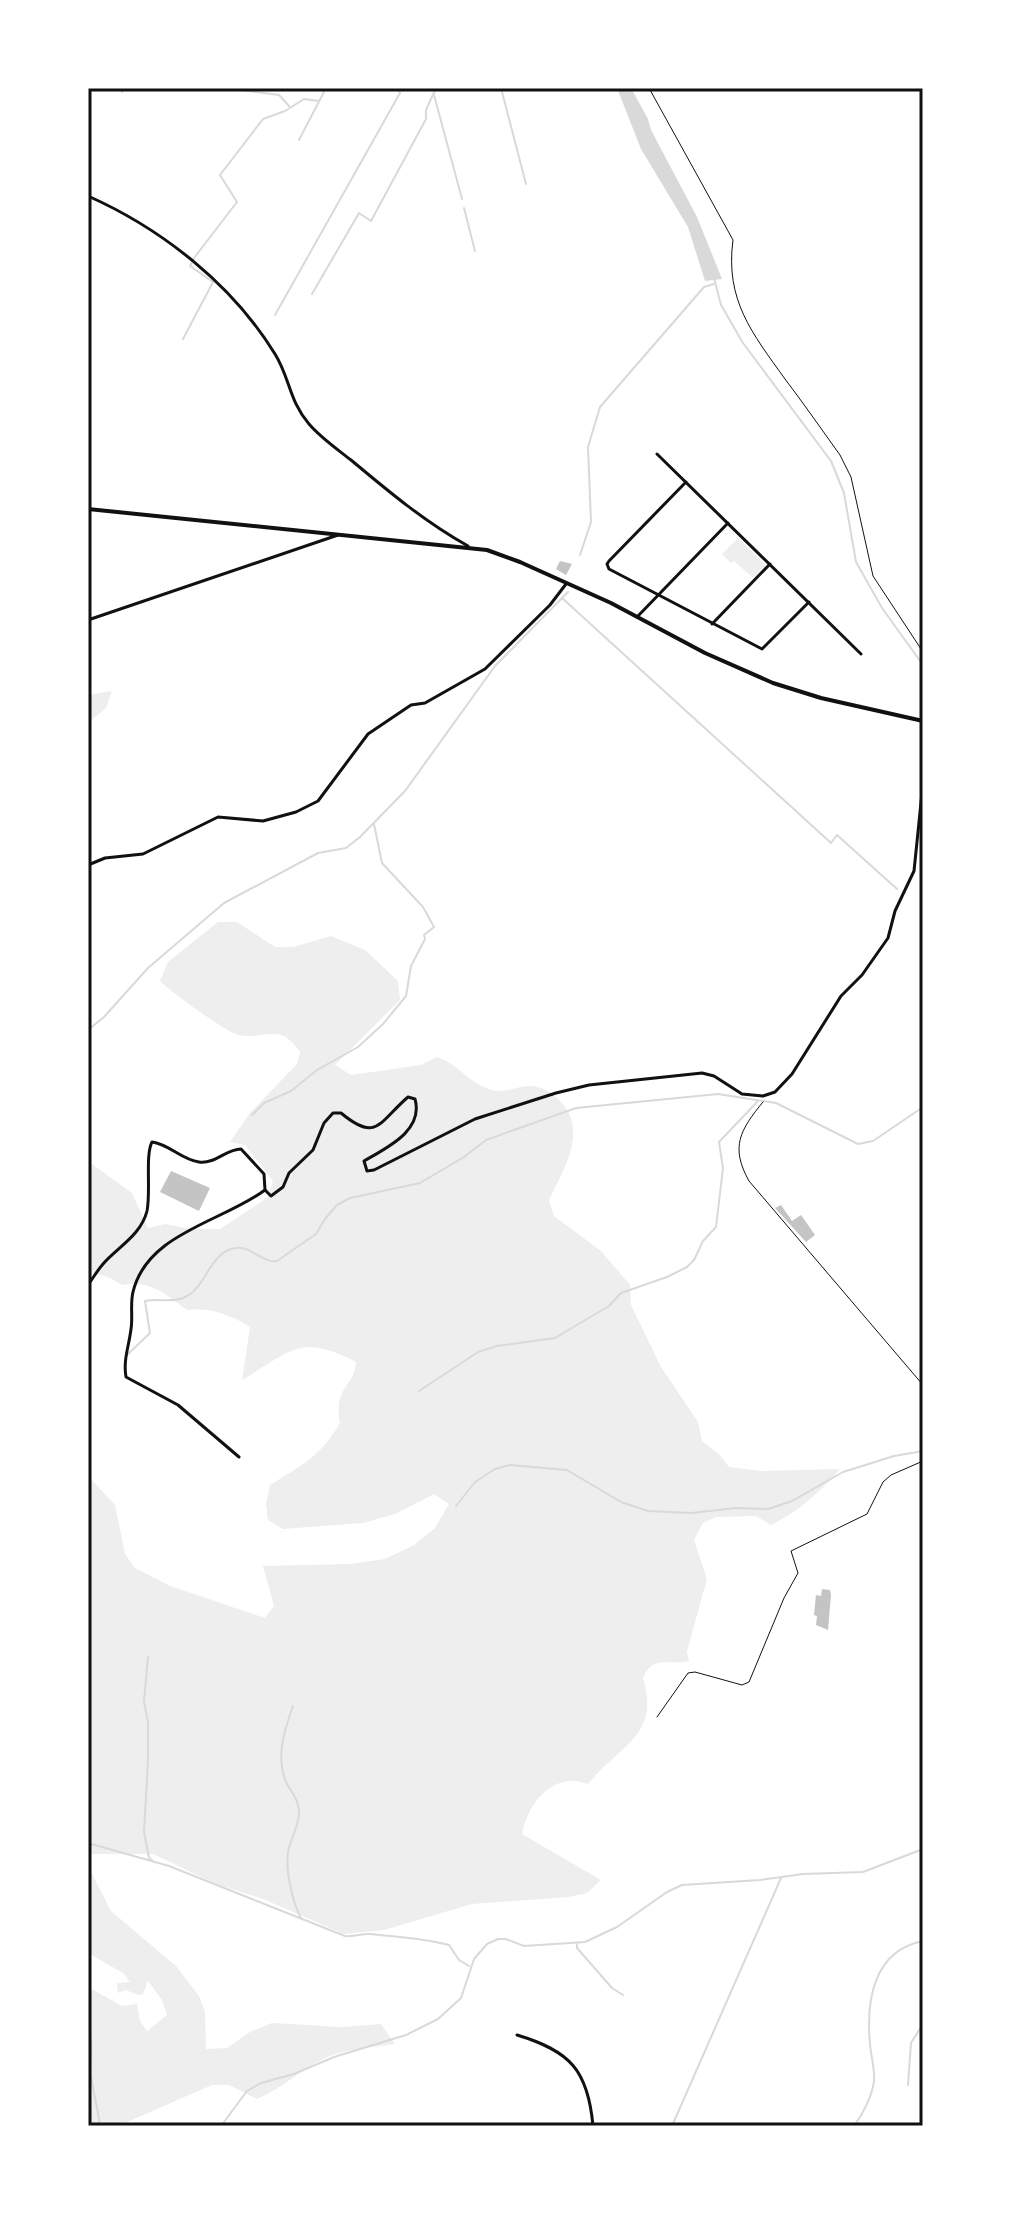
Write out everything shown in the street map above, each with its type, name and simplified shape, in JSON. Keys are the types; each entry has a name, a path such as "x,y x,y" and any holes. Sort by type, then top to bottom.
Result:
{"main road":[{"path":"88,509 468,547 506,556 773,683 821,698 923,721"}],"street":[{"path":"88,196 110,205 152,232 235,298 276,356 295,406 312,428 436,528 468,547"},
{"path":"657,454 861,654"},
{"path":"686,482 609,561 608,568 764,649 809,602"},
{"path":"637,617 728,523"},
{"path":"88,620 343,534"},
{"path":"712,624 770,564"},
{"path":"88,865 105,858 143,854 218,817 263,821 296,812 318,801 368,734 411,705 425,703 485,669 550,605 566,584"},
{"path":"88,1285 103,1264 137,1231 146,1213 150,1172 148,1149 152,1142 199,1162 211,1162 235,1148 241,1149 264,1174 265,1190 268,1195 274,1196 283,1187 289,1173 316,1145 324,1123 333,1113 341,1113 367,1130 376,1128 408,1097 415,1099 418,1108 414,1121 399,1140 364,1161 367,1171 475,1119 589,1085 702,1073 714,1076 742,1094 775,1092 792,1074 841,996 862,975 888,938 895,911 914,871 923,783"},
{"path":"239,1457 178,1405 126,1377 124,1363 131,1328 133,1291 153,1253 207,1222 243,1206 265,1190"},
{"path":"517,2035 548,2044 569,2060 586,2088 593,2126"}],"path":[{"path":"649,88 733,240 731,258 735,294 751,333 840,455 851,477 873,576 923,652"},
{"path":"770,1094 753,1114 742,1134 737,1155 741,1166 749,1181 923,1385"},
{"path":"657,1717 688,1673 695,1672 742,1685 749,1682 784,1598 798,1573 791,1551 867,1514 883,1482 891,1475 923,1461"}],"shaded area":[{"path":"617,88 631,88 697,217 722,279 705,281 688,227 641,149"},
{"path":"738,538 766,565 753,578 722,554"},
{"path":"112,691 106,708 88,723 88,695"},
{"path":"218,922 237,922 275,947 293,947 331,936 365,950 398,981 400,1000 335,1065 351,1075 421,1065 437,1057 489,1089 500,1091 535,1086 556,1097 567,1111 573,1136 567,1162 549,1200 554,1216 601,1251 630,1285 631,1305 661,1367 698,1422 702,1441 719,1454 729,1467 761,1471 840,1469 808,1501 771,1525 756,1516 716,1517 703,1523 694,1540 707,1579 687,1651 689,1661 662,1662 652,1666 643,1678 646,1714 634,1738 588,1784 576,1781 554,1786 544,1792 530,1811 522,1834 601,1880 587,1893 472,1904 384,1930 344,1934 263,1899 216,1884 153,1854 88,1854 88,1476 115,1505 125,1554 135,1568 170,1586 265,1618 274,1606 263,1566 350,1564 385,1559 414,1545 435,1528 449,1504 434,1494 395,1514 363,1523 283,1529 268,1520 266,1504 270,1485 318,1452 340,1423 339,1402 356,1362 321,1348 308,1347 285,1354 242,1380 250,1327 220,1313 187,1310 149,1286 122,1285 93,1273 88,1276 88,1169 92,1164 132,1193 148,1228 165,1224 190,1229 220,1229 267,1198 273,1181 245,1145 230,1142 250,1113 297,1064 300,1052 279,1034 248,1036 232,1032 198,1011 160,981 168,962"},
{"path":"88,1866 111,1911 176,1966 199,1996 205,2012 206,2049 227,2048 250,2032 272,2023 341,2027 381,2024 395,2044 328,2057 257,2099 229,2085 212,2085 118,2126 88,2126 88,1987 122,2006 137,2004 140,2021 147,2031 167,2015 162,2000 148,1981 143,1994 126,1990 118,1993 117,1983 130,1982 123,1973 88,1953"}],"building":[{"path":"560,561 572,564 566,575 556,569"},
{"path":"171,1171 210,1188 199,1211 160,1192"},
{"path":"781,1205 792,1221 801,1215 815,1235 806,1242 775,1208"},
{"path":"822,1589 830,1590 831,1595 828,1630 816,1625 817,1616 814,1615 816,1595 821,1596"}],"waterway":[{"path":"122,92 125,88"},
{"path":"224,88 279,95 289,106"},
{"path":"299,140 326,88"},
{"path":"275,315 400,93 396,88"},
{"path":"312,294 359,213 371,221 426,119 426,110 436,88"},
{"path":"501,88 526,184"},
{"path":"434,95 462,199"},
{"path":"183,339 213,282 190,266 237,202 220,175 263,119 285,111 304,99 319,101"},
{"path":"464,208 475,251"},
{"path":"714,278 721,305 743,343 831,461 844,493 856,562 882,608 923,665"},
{"path":"580,555 591,522 588,447 600,407 704,287 714,284"},
{"path":"88,1030 104,1017 148,968 224,903 318,853 346,848 360,837 405,791 495,666 568,592"},
{"path":"562,598 831,843 837,835 897,889"},
{"path":"252,1115 264,1103 291,1091 317,1070 358,1047 383,1024 406,996 411,966 425,939 424,935 434,927 423,907 382,863 374,824"},
{"path":"127,1355 150,1333 145,1301 183,1298 198,1287 214,1263 227,1251 242,1248 267,1260 277,1261 316,1234 337,1205 350,1198 420,1183 486,1140 576,1108 718,1094 776,1103 858,1144 873,1141 923,1107"},
{"path":"419,1391 478,1352 497,1346 555,1338 609,1306 621,1293 687,1267 716,1227 723,1168 719,1142 758,1101"},
{"path":"456,1506 475,1482 495,1469 510,1465 567,1470 621,1502 648,1511 691,1513 736,1508 768,1509 792,1501 843,1472 894,1456 923,1451"},
{"path":"148,1657 144,1702 148,1722 144,1832 152,1860"},
{"path":"293,1706 281,1754 283,1774 299,1808 289,1848 288,1873 301,1918"},
{"path":"88,1843 169,1866 345,1936 371,1934 449,1945 459,1960 469,1966"},
{"path":"221,2126 247,2091 261,2083 406,2035 438,2019 461,1998 474,1959 487,1944 498,1939 524,1946 585,1942 617,1927 682,1885 863,1872 923,1849"},
{"path":"672,2126 781,1878"},
{"path":"854,2126 867,2105 874,2081 869,2028 876,1980 893,1955 923,1941"},
{"path":"577,1944 577,1948 612,1988 623,1995"},
{"path":"88,2024 91,2075 100,2126"},
{"path":"908,2085 911,2043 923,2024"}]}
